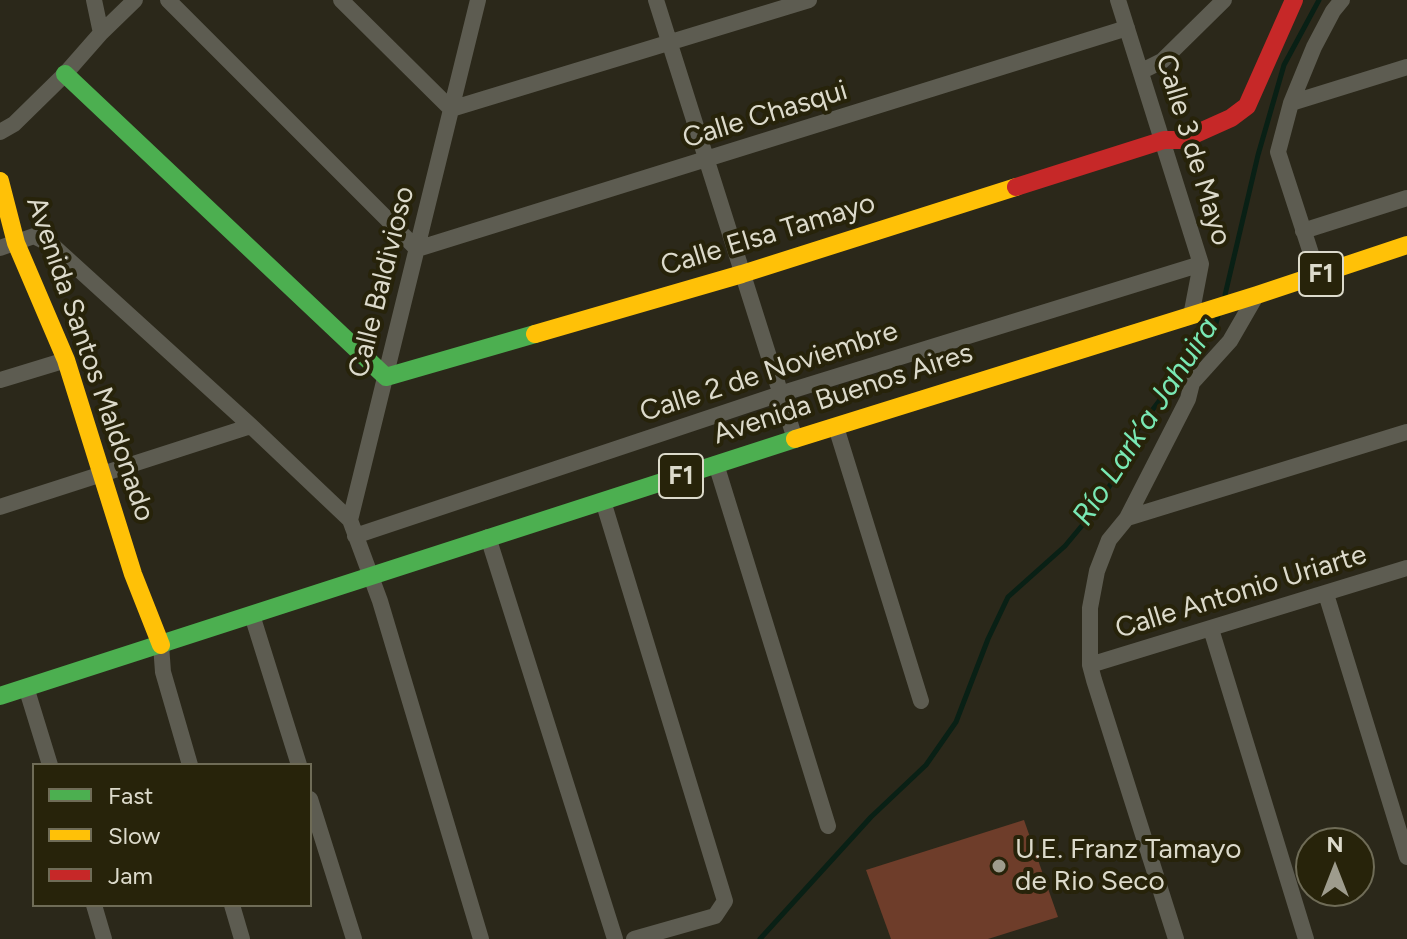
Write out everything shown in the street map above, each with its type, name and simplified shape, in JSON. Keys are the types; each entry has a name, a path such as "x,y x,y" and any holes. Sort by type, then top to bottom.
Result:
{"main road":[{"name":"Calle Elsa Tamayo","path":"386,377 742,274 1164,140 1182,140 1231,118 1247,106 1294,0"},
{"path":"65,74 386,377"},
{"name":"Avenida Santos Maldonado","path":"0,181 8,246 66,360 133,574 161,645"},
{"name":"Avenida Buenos Aires","path":"161,645 371,574 1236,302 1407,245"},
{"name":"F1","path":"0,696 161,645"}],"street":[{"path":"94,0 101,33"},
{"path":"0,132 14,124 135,0"},
{"path":"168,0 417,249"},
{"path":"341,0 451,109 809,0"},
{"name":"Calle Baldivioso","path":"352,528 478,0"},
{"path":"656,0 795,439"},
{"name":"Calle 3 de Mayo","path":"1118,0 1201,264 1197,314"},
{"path":"1142,71 1162,61 1224,0"},
{"path":"1318,275 1278,152 1291,103 1314,47 1342,0"},
{"name":"Calle Chasqui","path":"417,249 1127,28"},
{"path":"1291,103 1407,67"},
{"path":"1303,231 1407,198"},
{"path":"8,246 34,236 52,245 251,426 352,528 371,574 481,939"},
{"name":"Calle 2 de Noviembre","path":"352,528 1201,264"},
{"path":"1176,939 1090,665 1090,608 1097,571 1109,540 1127,518 1188,399 1192,383 1230,341 1257,295"},
{"path":"0,380 66,360"},
{"path":"0,507 251,426"},
{"path":"836,427 921,701"},
{"path":"1127,518 1407,432"},
{"path":"716,464 828,826"},
{"path":"603,501 725,901 715,916 634,939"},
{"path":"488,537 615,939"},
{"name":"Calle Antonio Uriarte","path":"1090,665 1407,568"},
{"path":"1326,594 1407,857"},
{"path":"252,615 298,763"},
{"path":"1211,629 1306,939"},
{"path":"161,645 163,672 189,763"},
{"path":"26,687 49,763"},
{"path":"312,805 354,939"},
{"path":"95,907 104,939"},
{"path":"233,907 242,939"}],"shaded area":[{"path":"1024,820 1058,917 988,939 891,939 866,870"}],"waterway":[{"name":"Río Lark’a Jahuira","path":"1225,295 1258,155 1284,65 1319,0"},
{"name":"Río Lark’a Jahuira","path":"760,939 871,817 926,765 956,722 1008,597 1065,546 1085,522 1119,472 1135,433 1215,327 1218,316"}],"traffic: fast":[{"path":"65,74 386,377 535,334"},
{"path":"0,696 795,439"}],"traffic: slow":[{"path":"0,181 16,243 66,360 133,574 161,645"},
{"path":"535,334 742,274 1016,187"},
{"path":"795,439 1407,245"}],"traffic: jam":[{"path":"1016,187 1164,140 1182,140 1231,118 1247,106 1294,0"}],"place":[{"name":"U.E. Franz Tamayo de Rio Seco","path":"999,866"}]}
